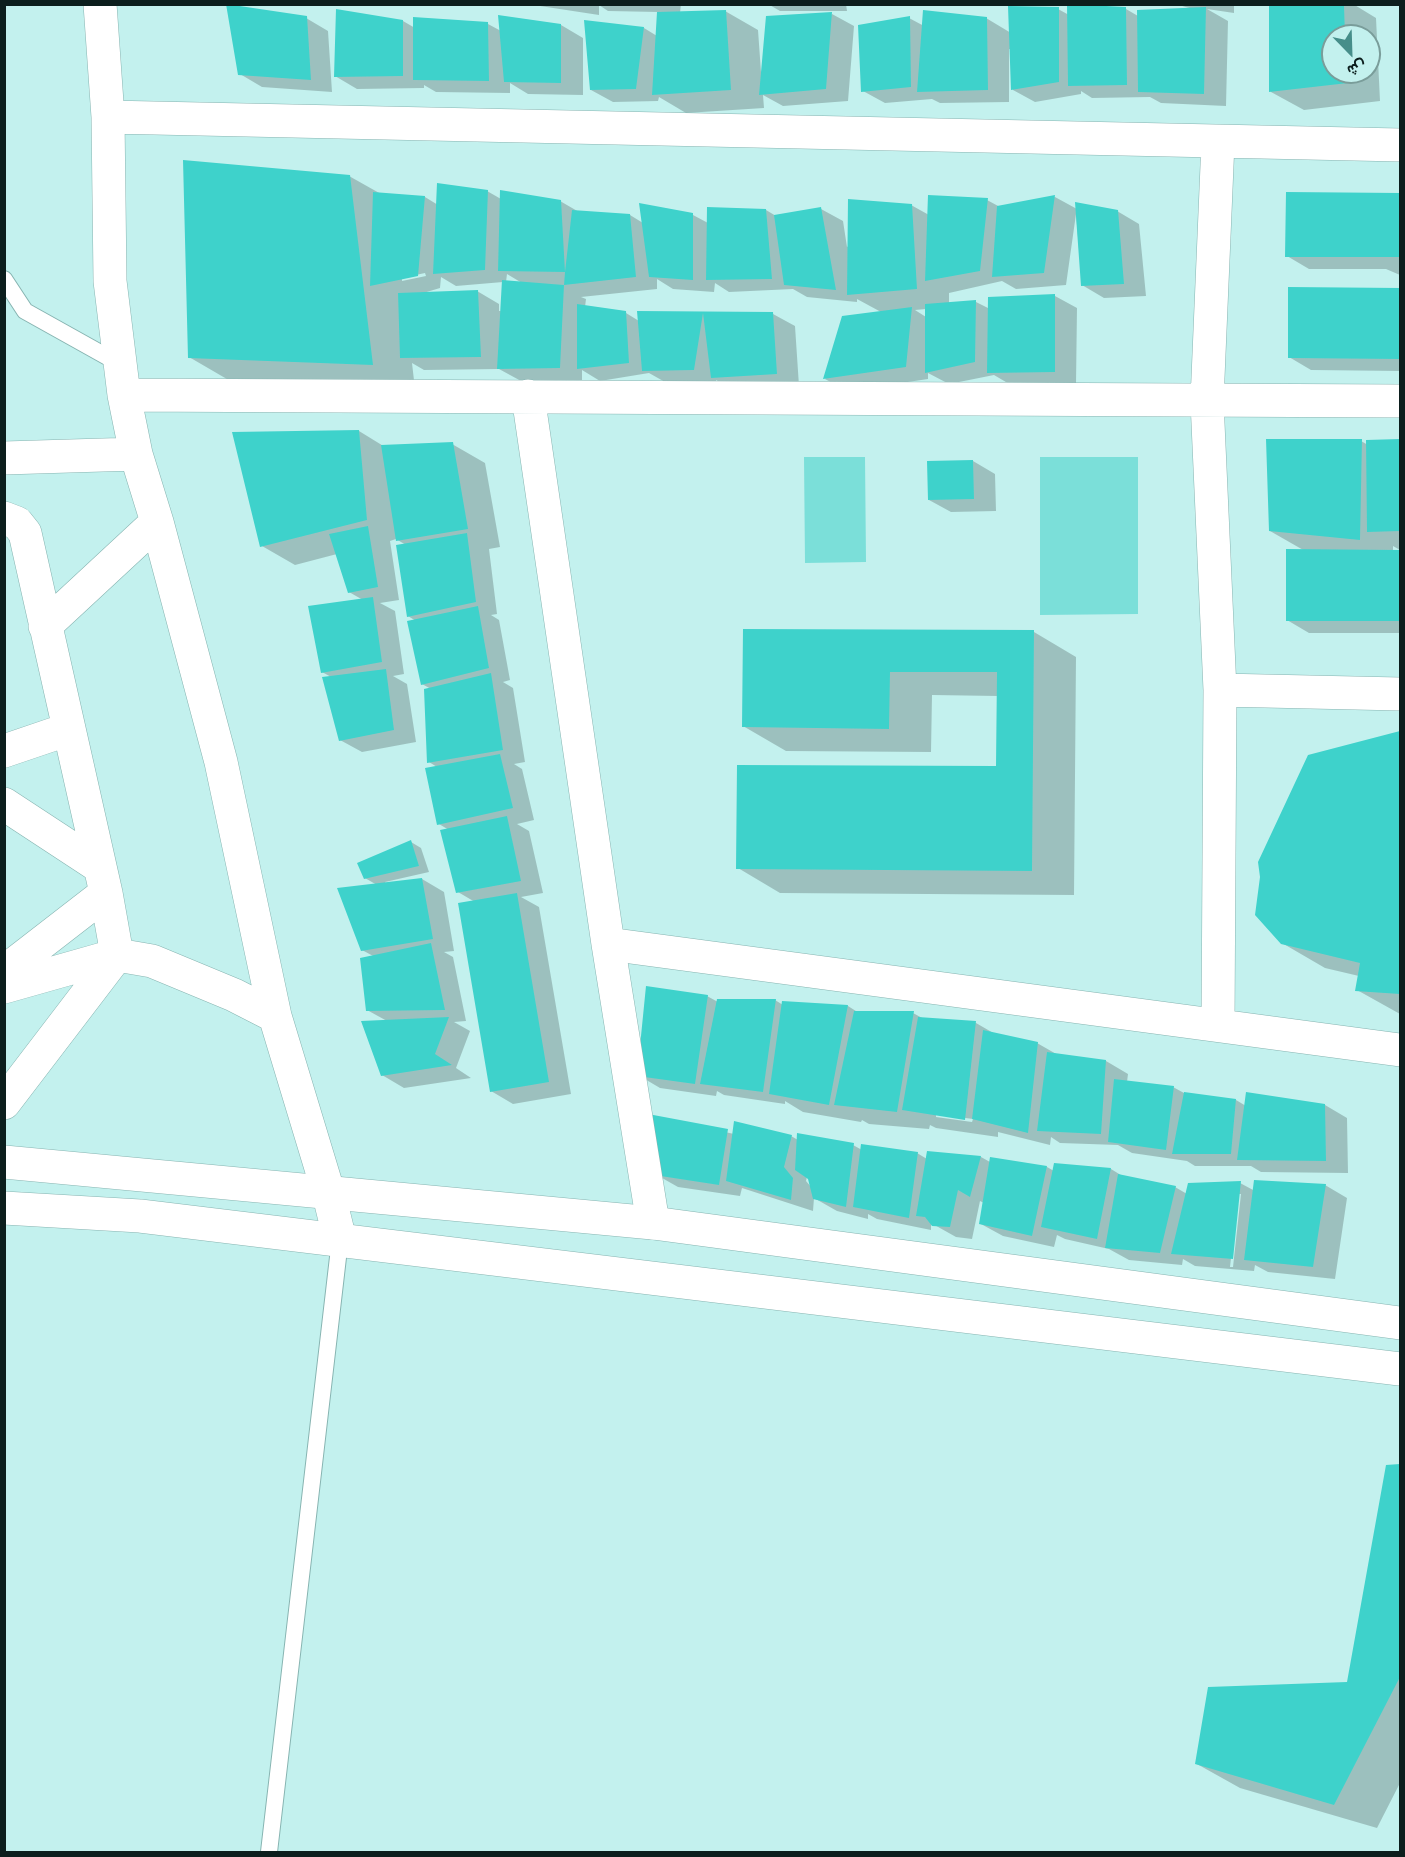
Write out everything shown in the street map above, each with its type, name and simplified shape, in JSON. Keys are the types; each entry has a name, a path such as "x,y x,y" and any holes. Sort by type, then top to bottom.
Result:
{"street":[{"path":"100,4 108,117 110,281 122,379 136,454 157,522 221,762 275,1016 328,1191 340,1240"},
{"path":"108,117 1401,145"},
{"path":"1218,142 1207,401 1220,690 1218,1024"},
{"path":"122,379 528,396 1401,401"},
{"path":"528,396 608,944 653,1223"},
{"path":"4,458 136,454"},
{"path":"4,518 17,523 25,533 103,880 117,955 4,1103"},
{"path":"45,626 157,522"},
{"path":"1220,690 1401,694"},
{"path":"4,751 69,729"},
{"path":"4,804 103,880"},
{"path":"4,972 103,880"},
{"path":"608,944 1401,1050"},
{"path":"4,987 117,955 152,961 234,995 275,1016"},
{"path":"4,1162 653,1223 1401,1323"},
{"path":"4,1208 140,1216 1401,1369"}],"lane":[{"path":"4,279 25,311 122,379"},
{"path":"269,1852 340,1240"}],"shaded area":[{"path":"804,457 865,457 866,562 805,563"},
{"path":"1040,457 1138,457 1138,614 1040,615"}],"building":[{"path":"226,4 307,16 311,80 238,75"},
{"path":"1067,4 1126,7 1127,85 1068,86"},
{"path":"1269,5 1344,5 1345,24 1321,24 1321,84 1339,84 1269,92"},
{"path":"1008,6 1059,7 1059,82 1011,90"},
{"path":"1206,7 1204,94 1138,92 1137,10"},
{"path":"336,9 403,20 403,76 334,77"},
{"path":"726,10 731,90 652,95 657,12"},
{"path":"923,10 987,17 988,90 917,92"},
{"path":"832,12 826,89 759,95 766,16"},
{"path":"498,15 561,24 561,83 504,82"},
{"path":"910,16 911,87 861,92 858,25"},
{"path":"413,17 488,22 489,81 413,80"},
{"path":"584,20 644,27 636,89 590,90"},
{"path":"183,160 350,175 373,365 188,358"},
{"path":"437,183 488,190 485,270 433,274"},
{"path":"500,190 561,200 565,272 498,271"},
{"path":"373,192 425,196 418,276 370,286"},
{"path":"1286,192 1400,193 1400,257 1285,257"},
{"path":"928,195 988,198 980,271 925,281"},
{"path":"1055,195 1044,273 992,277 997,206"},
{"path":"848,199 912,204 917,289 847,295"},
{"path":"1075,202 1118,210 1124,284 1081,286"},
{"path":"639,203 693,213 693,280 649,277"},
{"path":"707,207 766,209 772,279 706,280"},
{"path":"821,207 836,290 784,285 774,215"},
{"path":"572,210 630,214 636,277 564,285"},
{"path":"502,280 564,285 560,368 497,369"},
{"path":"1288,287 1400,288 1400,359 1288,358"},
{"path":"478,290 481,357 400,358 398,293"},
{"path":"1055,294 1055,372 987,373 988,297"},
{"path":"976,300 975,362 925,373 925,304"},
{"path":"577,304 626,311 629,363 577,369"},
{"path":"912,307 906,367 823,379 842,316"},
{"path":"637,311 773,312 777,374 711,378 703,313 694,370 642,371"},
{"path":"359,430 367,520 260,547 232,432"},
{"path":"1266,439 1362,439 1360,540 1269,531"},
{"path":"1400,439 1400,531 1367,532 1366,440"},
{"path":"453,442 468,529 396,541 381,445"},
{"path":"973,460 974,499 928,500 927,461"},
{"path":"368,526 378,587 348,593 329,534"},
{"path":"467,533 476,602 407,617 396,545"},
{"path":"1286,549 1400,550 1400,621 1286,621"},
{"path":"373,597 382,662 321,673 308,606"},
{"path":"478,606 489,668 421,685 407,621"},
{"path":"743,629 1034,630 1032,871 736,869 737,765 996,766 997,672 890,672 889,729 742,727"},
{"path":"386,669 394,730 339,741 322,677"},
{"path":"491,673 503,750 427,763 424,689"},
{"path":"1400,731 1400,994 1355,991 1360,963 1281,944 1255,915 1260,877 1258,862 1308,755"},
{"path":"500,754 513,808 437,825 425,768"},
{"path":"507,816 521,881 456,893 440,830"},
{"path":"411,840 419,866 364,879 357,863"},
{"path":"422,878 433,939 361,951 337,888"},
{"path":"517,893 549,1082 490,1092 458,903"},
{"path":"431,943 445,1010 366,1011 360,958"},
{"path":"646,986 708,995 695,1084 637,1076"},
{"path":"717,999 776,999 763,1092 700,1084"},
{"path":"782,1001 848,1005 829,1105 769,1094"},
{"path":"854,1011 914,1011 897,1112 834,1105"},
{"path":"449,1017 435,1054 452,1065 381,1076 361,1021"},
{"path":"918,1017 976,1021 965,1120 902,1110"},
{"path":"983,1030 1038,1042 1028,1133 972,1119"},
{"path":"1047,1052 1106,1060 1101,1134 1037,1131"},
{"path":"1114,1079 1174,1086 1166,1150 1108,1142"},
{"path":"1184,1092 1236,1099 1231,1154 1172,1154"},
{"path":"1246,1092 1325,1104 1326,1161 1237,1160"},
{"path":"648,1114 728,1129 719,1185 654,1175"},
{"path":"734,1121 792,1135 784,1167 793,1178 791,1200 726,1181"},
{"path":"797,1133 854,1143 846,1207 813,1199 808,1179 795,1170"},
{"path":"861,1144 918,1152 909,1218 853,1207"},
{"path":"927,1151 981,1156 970,1197 958,1190 950,1227 932,1226 925,1217 916,1216"},
{"path":"990,1157 1047,1166 1032,1236 979,1224"},
{"path":"1054,1163 1111,1168 1097,1239 1041,1227"},
{"path":"1118,1174 1176,1186 1160,1253 1105,1248"},
{"path":"1254,1180 1326,1184 1313,1267 1244,1260"},
{"path":"1241,1181 1233,1259 1171,1254 1188,1183"},
{"path":"1400,1464 1400,1677 1334,1805 1195,1764 1208,1687 1347,1682 1386,1465"}]}
